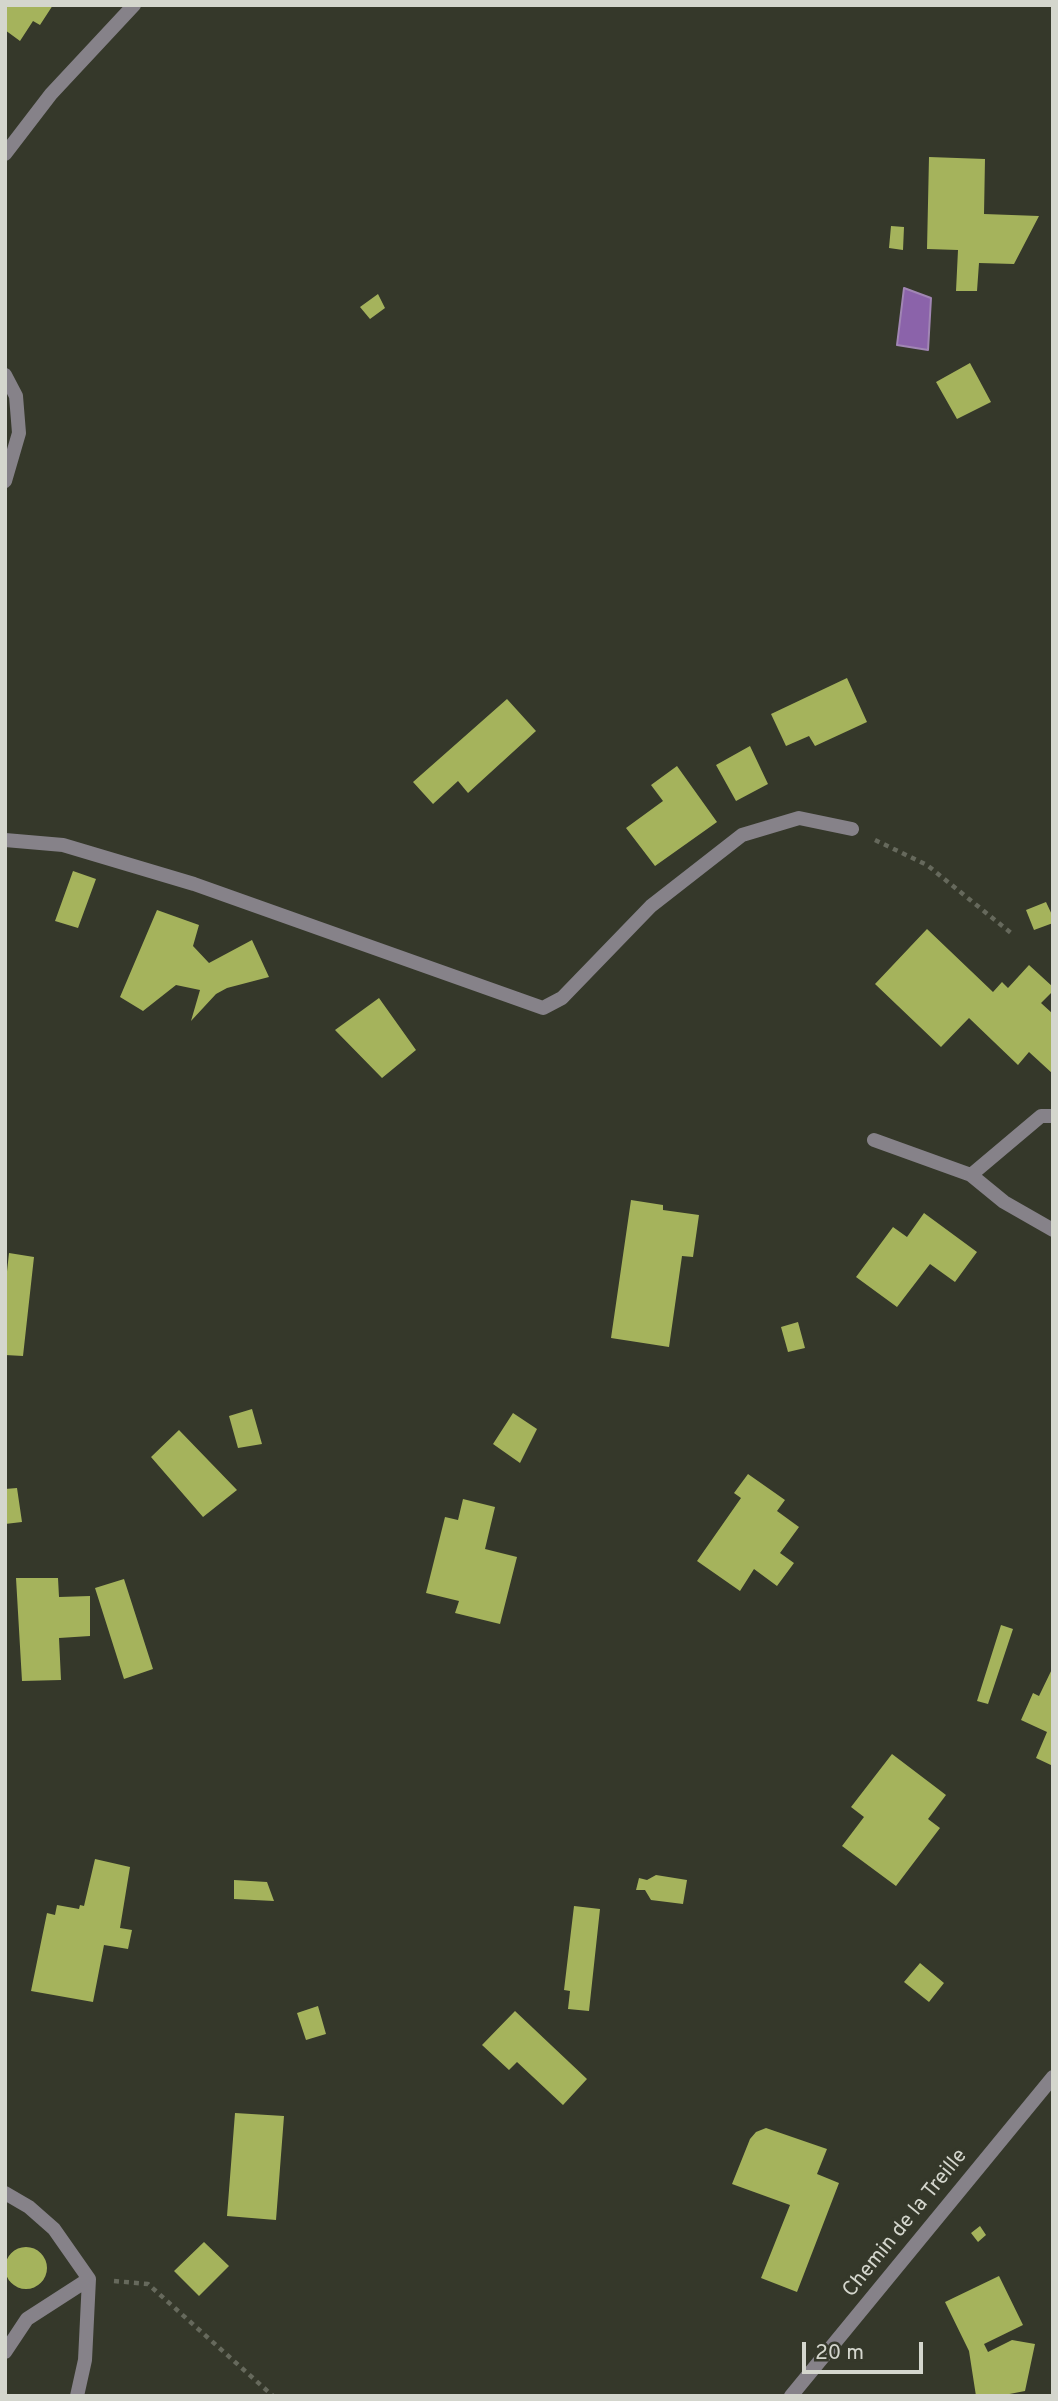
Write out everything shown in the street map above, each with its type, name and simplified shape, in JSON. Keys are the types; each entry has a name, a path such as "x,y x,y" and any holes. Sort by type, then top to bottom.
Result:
{"street":[{"path":"5,154 51,94 134,5"},
{"path":"5,374 16,396 19,433 5,481"},
{"path":"5,840 63,845 194,884 543,1008 562,998 651,906 742,835 799,818 852,829"},
{"path":"971,1175 1041,1116 1053,1116"},
{"path":"874,1140 971,1175 1004,1202 1053,1230"},
{"name":"Chemin de la Treille","path":"791,2396 1053,2077"},
{"path":"5,2193 29,2207 54,2229 89,2278 85,2360 77,2396"},
{"path":"5,2352 27,2319 89,2278"}],"path":[{"path":"852,829 927,865 1011,933"},
{"path":"89,2278 148,2284 273,2396"}],"shaded area":[{"path":"904,288 931,298 928,350 897,345"}],"building":[{"path":"5,5 53,5 40,25 33,21 20,41 5,30"},
{"path":"929,157 985,159 984,214 1039,216 1014,264 979,263 977,291 956,291 958,250 927,249"},
{"path":"891,226 904,227 903,250 889,248"},
{"path":"378,294 385,308 370,319 360,307"},
{"path":"970,363 991,402 957,419 936,382"},
{"path":"847,678 867,722 815,746 809,736 786,746 771,714"},
{"path":"507,699 536,731 468,793 458,781 433,804 413,782"},
{"path":"750,746 768,784 736,801 716,765"},
{"path":"677,766 717,822 655,866 626,828 663,801 651,785"},
{"path":"73,871 96,879 78,928 55,921"},
{"path":"1046,902 1053,923 1034,930 1026,910"},
{"path":"157,910 199,925 193,946 209,963 252,940 269,977 227,988 216,994 191,1021 200,990 176,985 143,1011 120,997"},
{"path":"927,929 993,992 1002,982 1008,988 1029,965 1053,987 1053,991 1041,1003 1053,1014 1053,1074 1029,1052 1018,1065 969,1018 941,1047 875,984"},
{"path":"379,998 416,1050 382,1078 335,1030"},
{"path":"631,1200 663,1205 663,1210 699,1215 693,1257 682,1256 669,1347 611,1338"},
{"path":"924,1213 977,1252 955,1282 930,1264 897,1307 856,1277 893,1227 907,1237"},
{"path":"9,1253 34,1257 23,1356 5,1355 5,1290"},
{"path":"798,1322 805,1348 788,1352 781,1327"},
{"path":"252,1409 262,1444 238,1448 229,1416"},
{"path":"513,1413 537,1429 520,1463 493,1444"},
{"path":"179,1430 237,1490 203,1517 151,1457"},
{"path":"748,1474 785,1500 777,1511 799,1527 780,1553 794,1563 777,1586 754,1569 740,1591 697,1561 741,1498 734,1493"},
{"path":"17,1488 22,1522 5,1524 5,1489"},
{"path":"463,1499 495,1507 485,1549 517,1557 500,1624 455,1613 459,1601 426,1593 445,1517 458,1520"},
{"path":"16,1578 58,1578 59,1597 90,1596 90,1636 59,1638 61,1680 22,1681"},
{"path":"124,1579 153,1669 124,1679 95,1588"},
{"path":"1001,1625 1013,1629 988,1704 977,1701"},
{"path":"1053,1667 1053,1766 1036,1758 1047,1732 1021,1720 1033,1693 1039,1696"},
{"path":"892,1754 946,1795 928,1819 940,1828 896,1886 842,1846 864,1817 851,1807"},
{"path":"95,1859 130,1867 120,1928 132,1930 128,1949 104,1945 93,2002 31,1991 47,1913 55,1915 57,1905 79,1909 80,1905 84,1906"},
{"path":"656,1875 687,1880 683,1904 651,1900 645,1890 636,1890 639,1878 647,1880"},
{"path":"234,1880 267,1882 274,1901 234,1899"},
{"path":"574,1906 600,1909 589,2011 568,2009 570,1991 564,1990"},
{"path":"920,1963 944,1983 929,2002 904,1982"},
{"path":"318,2006 326,2034 306,2040 297,2013"},
{"path":"515,2011 587,2079 563,2105 517,2062 509,2070 482,2045"},
{"path":"235,2113 284,2116 276,2220 227,2216"},
{"path":"766,2128 827,2149 817,2174 839,2183 797,2292 761,2278 790,2205 732,2184 750,2139 756,2132"},
{"path":"980,2226 986,2235 978,2242 971,2233"},
{"path":"204,2242 229,2266 199,2296 174,2271"},
{"path":"26,2247 41,2253 47,2268 41,2283 26,2289 11,2283 5,2268 11,2253"},
{"path":"999,2276 1023,2325 984,2344 988,2352 1012,2340 1035,2344 1025,2391 999,2396 976,2396 969,2351 945,2302"}]}
